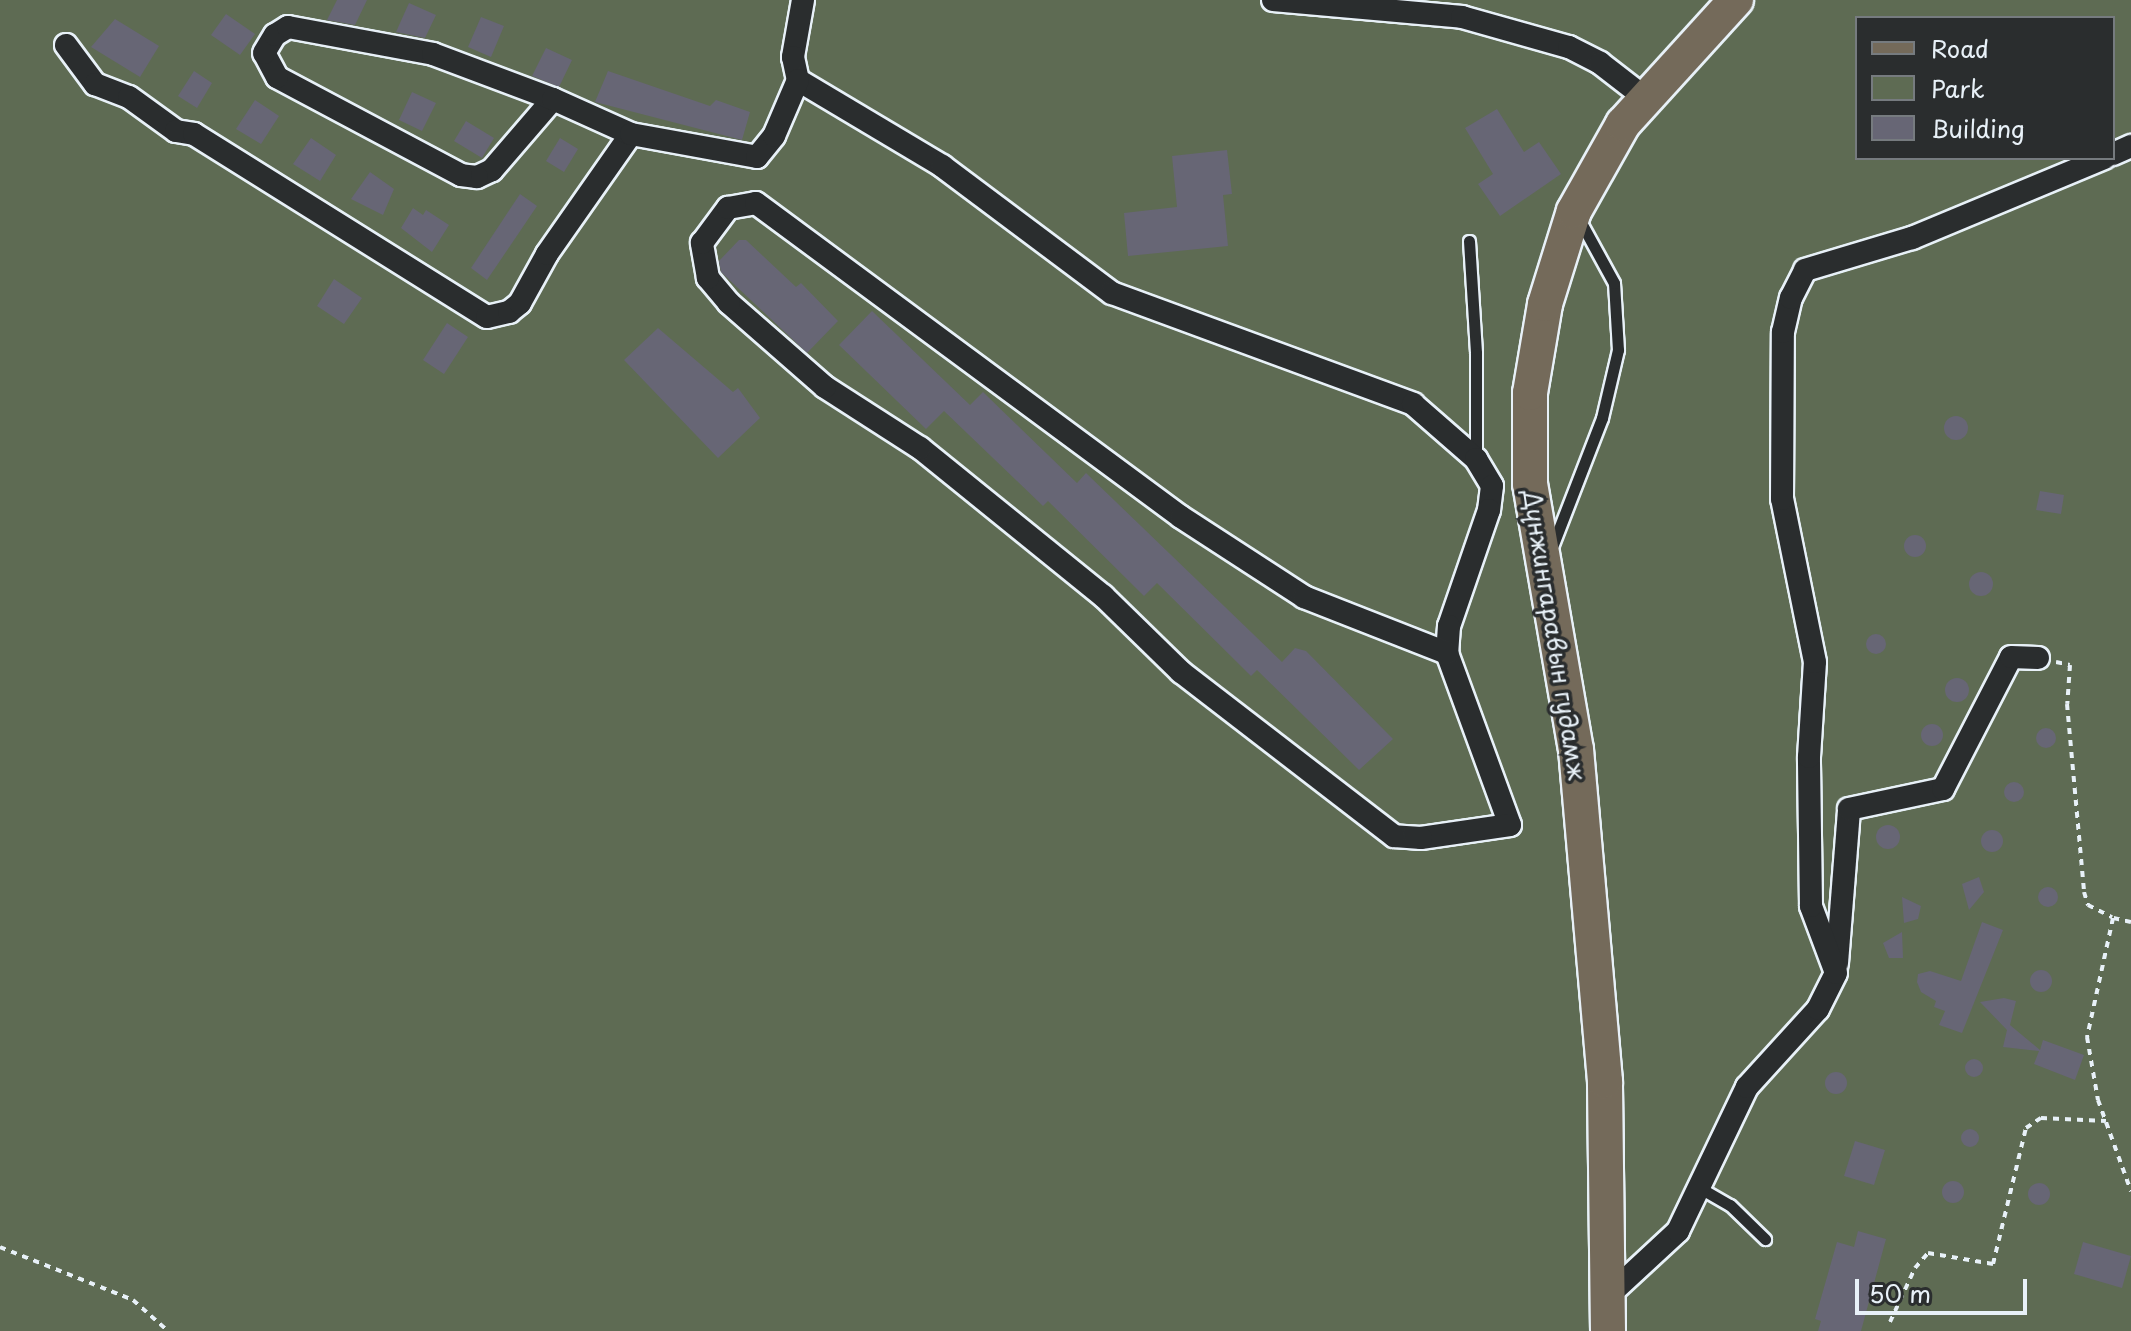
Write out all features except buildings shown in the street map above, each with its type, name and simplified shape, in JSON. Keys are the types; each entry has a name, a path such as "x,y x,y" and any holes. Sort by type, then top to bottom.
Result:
{"main road":[{"name":"Дүнжингаравын гудамж","path":"1608,1331 1605,1081 1576,750 1530,484 1530,393 1545,304 1574,211 1623,124 1644,97 1736,0"}],"street":[{"path":"553,99 492,170 477,177 461,175 277,77 264,53 275,35 288,27 433,54 553,99 631,134 757,157 774,136 798,80 793,57 803,0"},
{"path":"1273,0 1462,17 1569,47 1600,63 1644,97"},
{"path":"66,45 95,84 129,97 176,131 194,134 487,317 509,312 520,303 547,254 631,134"},
{"name":"Дүнжингаравын гудамж","path":"798,80 942,166 1112,293 1413,404 1476,459 1492,486 1489,510 1449,626 1447,653 1510,825 1421,838 1394,836 1181,672 1103,596 920,448 825,387 775,345 708,278 702,243 728,208 756,203 1193,525 1304,597 1447,653"},
{"path":"1836,973 1811,906 1809,757 1815,662 1782,499 1783,332 1791,298 1805,270 1912,238 2099,160"},
{"path":"1492,486 1530,484"},
{"path":"1609,1295 1660,1252 1700,1188 1747,1087 1818,1009 1836,973 1849,809 1943,789 2011,657 2038,658"}],"lane":[{"path":"1544,566 1598,429 1618,350 1614,283 1574,211"},
{"path":"1469,241 1476,353 1476,459"},
{"path":"1700,1188 1730,1205 1765,1239"}],"path":[{"path":"2038,658 2070,665 2067,704 2084,892 2088,905 2113,918 2129,922 2131,915"},
{"path":"2113,918 2087,1037 2106,1121 2131,1191"},
{"path":"1890,1322 1915,1268 1928,1253 1993,1264 2026,1128 2041,1118 2106,1121"},
{"path":"0,1247 133,1300 168,1331"}],"green space":[{"path":"0,0 2131,0 2131,1331 0,1331"}]}
